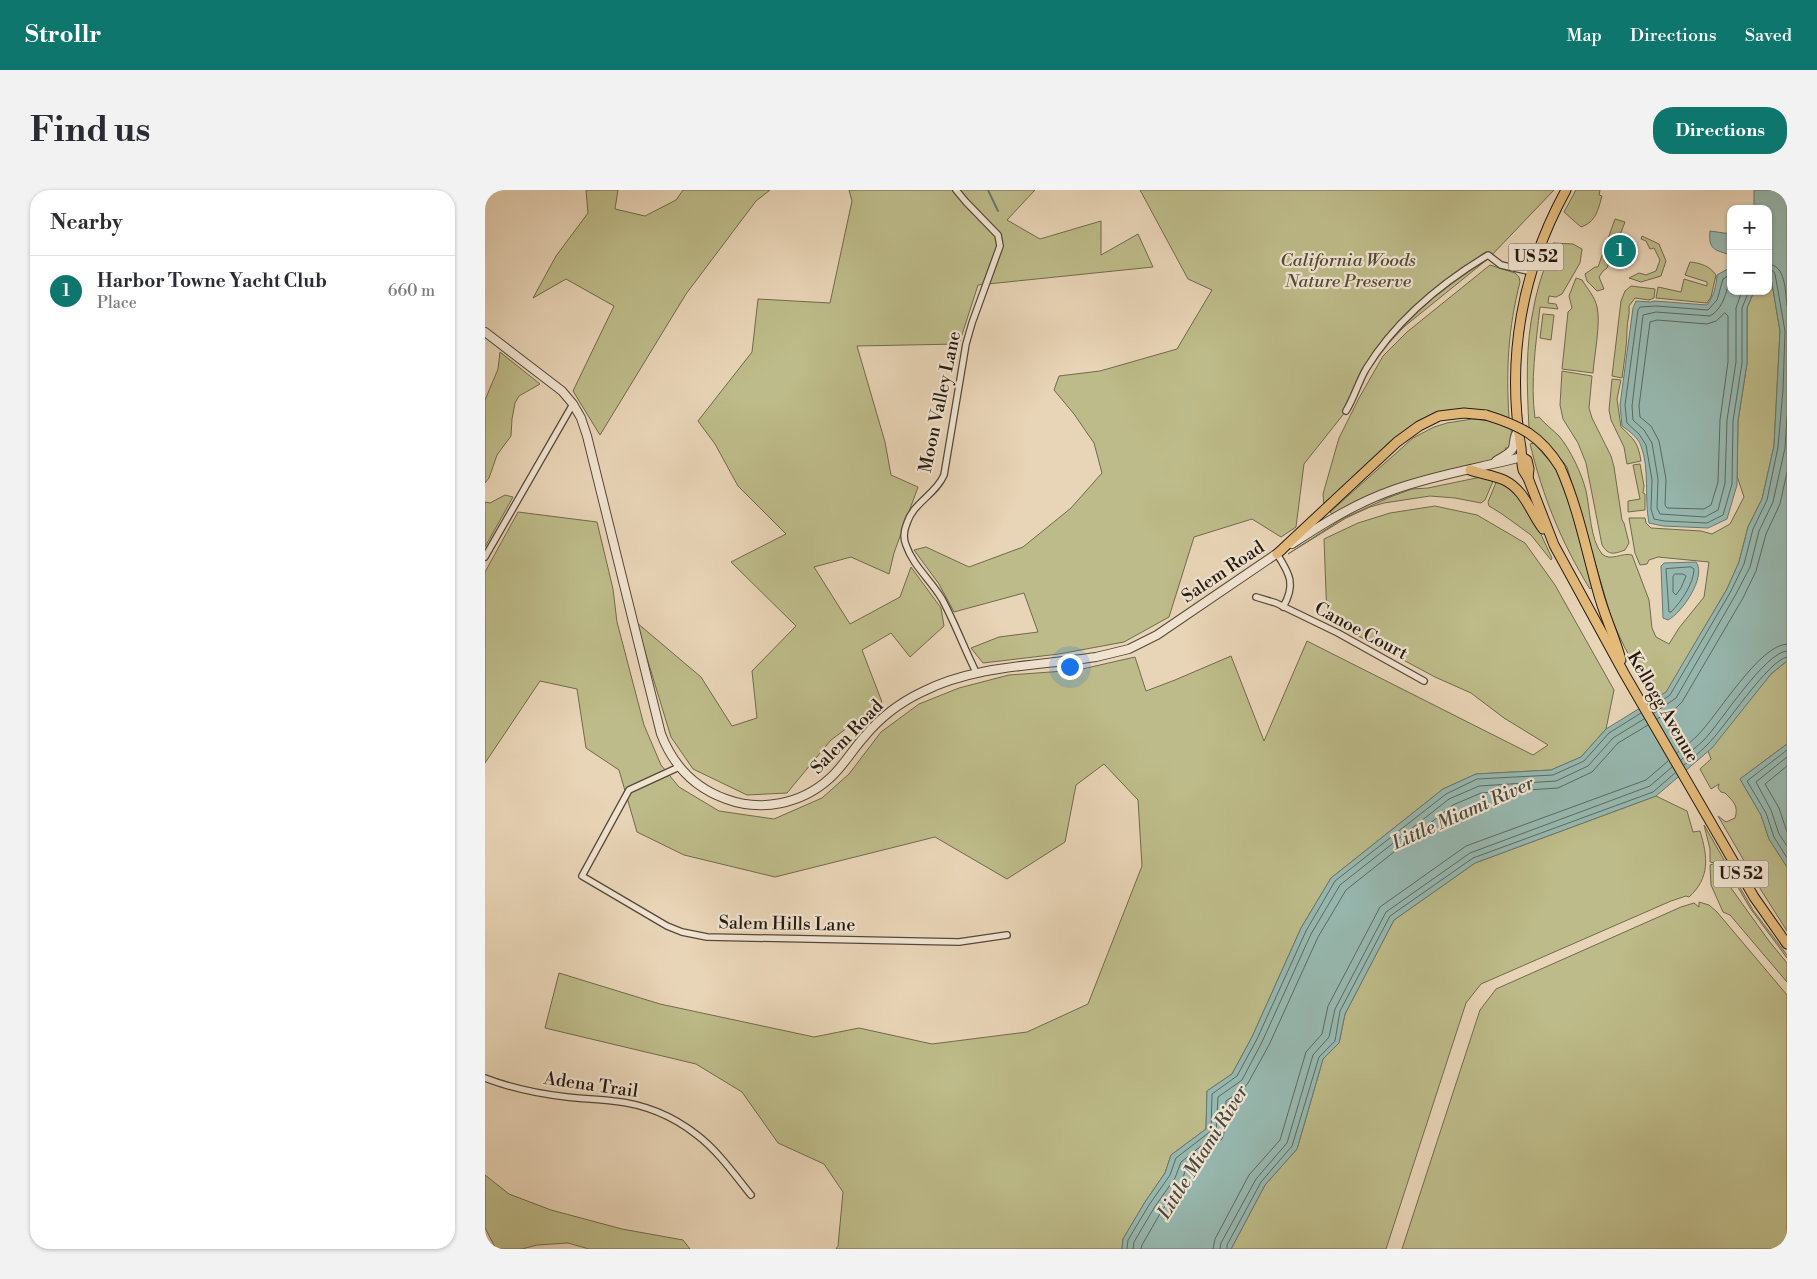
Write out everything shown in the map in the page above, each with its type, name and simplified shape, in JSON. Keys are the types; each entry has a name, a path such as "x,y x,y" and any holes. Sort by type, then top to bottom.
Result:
{"main road":[{"name":"Kellogg Avenue","path":"1566,190 1545,230 1538,248 1520,320 1514,393 1522,457 1520,461 1554,545 1624,673 1754,897 1787,944"},
{"path":"1277,554 1391,448 1419,426 1439,416 1464,413 1486,414 1523,428 1552,454 1560,467 1573,500 1598,593 1617,645 1624,673"},
{"path":"1470,470 1505,480 1517,489 1554,545"}],"street":[{"name":"Moon Valley Lane","path":"955,190 999,235 1000,246 972,322 966,344 944,475 937,487 911,512 904,537 914,563 941,598 976,672"},
{"path":"1346,411 1366,370 1388,339 1410,314 1448,280 1488,254 1501,265 1531,272"},
{"name":"Salem Road","path":"485,332 562,391 573,404 581,418 665,744 679,768 704,788 731,801 755,805 769,805 793,800 819,787 829,779 865,735 901,704 934,686 976,672 1095,658 1129,649 1157,635 1277,554 1333,518 1365,501 1411,484 1522,457"},
{"path":"485,557 573,404"},
{"name":"Salem Road","path":"1488,466 1509,453 1513,448 1515,435 1518,432"},
{"path":"1277,554 1290,577 1290,592 1283,607"},
{"name":"Canoe Court","path":"1256,597 1283,607 1338,634 1424,681"},
{"name":"Salem Hills Lane","path":"679,768 629,790 582,876 667,926 682,932 707,937 959,942 1007,935"},
{"name":"Adena Trail","path":"485,1078 549,1095 632,1104 667,1116 697,1135 710,1146 751,1195"}],"green space":[{"path":"586,190 618,190 615,209 645,216 676,200 683,190 770,190 756,201 686,294 600,435 573,391 614,306 566,279 533,298 556,256 588,213"},
{"path":"849,190 1035,190 1007,220 1040,239 1101,221 1101,255 1138,234 1153,267 978,285 959,344 857,346 885,442 891,475 918,487 894,553 889,574 851,557 814,567 850,624 900,597 911,567 941,608 944,626 910,657 891,633 862,650 882,702 831,740 787,793 747,795 693,769 671,737 636,622 701,677 732,726 757,718 752,671 796,626 731,562 786,534 738,486 715,444 698,421 752,352 758,299 830,303 852,201"},
{"name":"California Woods Nature Preserve","path":"1140,190 1554,190 1489,258 1405,326 1383,349 1361,382 1346,411 1304,464 1296,527 1281,537 1252,519 1194,537 1169,617 1124,642 1059,654 983,663 971,648 999,637 1038,632 1024,593 954,612 939,584 914,550 926,547 969,567 1023,547 1071,508 1102,473 1094,443 1074,414 1054,390 1059,376 1100,371 1177,349 1212,290 1188,279"},
{"path":"1576,190 1600,190 1599,195 1602,196 1598,211 1593,219 1581,227 1564,212"},
{"path":"1615,219 1625,222 1607,268 1599,277 1604,289 1597,291 1587,281 1585,274 1598,267"},
{"path":"1642,236 1659,244 1666,261 1661,276 1641,282 1629,278 1639,273 1646,275 1656,271 1660,260 1654,248 1650,249 1646,241 1641,239"},
{"path":"1553,243 1573,244 1582,249 1580,263 1562,294 1556,297 1549,296 1548,303 1556,304 1558,309 1540,307 1533,377 1535,418 1539,417 1559,436 1575,462 1586,491 1595,541 1602,554 1609,557 1632,555 1649,600 1652,628 1656,637 1669,644 1679,628 1704,597 1709,562 1658,557 1649,560 1647,564 1640,565 1635,553 1629,518 1645,518 1646,523 1651,528 1701,531 1712,534 1730,524 1744,497 1737,476 1738,421 1747,363 1747,308 1752,295 1772,295 1772,283 1780,331 1774,446 1762,499 1748,527 1739,562 1727,589 1666,693 1655,699 1639,674 1612,620 1567,467 1552,448 1529,428 1527,382 1529,336 1542,274"},
{"path":"1690,262 1705,265 1716,275 1711,297 1707,303 1656,298 1658,287 1681,292 1684,279 1707,286 1707,282 1685,275"},
{"path":"1490,265 1515,273 1519,277 1520,282 1509,349 1509,418 1493,413 1471,411 1415,424 1391,441 1324,506 1323,494 1339,438 1383,356 1407,332"},
{"path":"1576,278 1582,280 1593,296 1597,307 1598,330 1593,373 1562,369 1568,312 1572,308 1569,296"},
{"path":"1631,286 1655,289 1654,298 1649,300 1635,298 1629,306 1622,378 1612,376 1621,301 1625,291"},
{"path":"1543,314 1554,315 1551,340 1540,338"},
{"path":"500,352 540,384 519,396 515,403 511,436 497,455 489,478 485,483 485,400 498,369"},
{"path":"1562,371 1592,376 1589,408 1611,456 1614,467 1622,520 1629,543 1625,550 1615,553 1609,552 1602,545 1586,463 1578,443 1563,419 1560,405"},
{"path":"1612,379 1621,380 1617,399 1621,427 1635,442 1641,461 1627,464 1624,447 1611,420 1609,410"},
{"path":"1472,419 1491,421 1511,429 1512,439 1509,448 1505,448 1507,451 1496,459 1404,482 1356,501 1332,514 1330,512 1413,438 1434,427"},
{"path":"1534,443 1558,471 1567,495 1593,587 1590,589 1570,554 1547,501 1530,444"},
{"path":"1640,464 1644,486 1643,493 1645,494 1645,510 1628,512 1628,501 1640,499 1633,465"},
{"path":"1481,477 1494,479 1485,500 1481,503 1430,496 1384,503 1346,518 1288,554 1342,519 1390,497 1412,489 1428,488"},
{"path":"1497,480 1507,485 1523,502 1552,558 1551,560 1531,535 1489,506 1488,502"},
{"path":"505,495 513,497 485,547 485,502 490,503"},
{"path":"1435,506 1477,515 1525,543 1555,585 1614,690 1606,729 1581,757 1551,770 1476,774 1443,789 1331,878 1301,928 1252,1037 1232,1074 1207,1091 1206,1129 1171,1155 1165,1173 1123,1239 1122,1249 836,1249 838,1246 843,1192 824,1164 778,1143 742,1092 696,1064 545,1028 559,973 660,1004 814,1037 859,1028 932,1044 1027,1032 1088,1004 1142,866 1138,800 1104,764 1076,785 1065,842 1007,879 935,837 775,877 684,855 637,832 619,770 586,748 577,689 540,681 485,763 485,572 518,512 597,522 613,589 617,622 644,725 661,765 679,787 719,811 774,819 822,798 849,774 881,732 919,704 959,688 1009,675 1078,670 1135,657 1146,691 1231,656 1264,741 1307,641 1533,755 1548,745 1504,718 1471,693 1435,677 1327,619 1324,539 1358,523 1390,513"},
{"path":"1787,661 1787,744 1740,779 1761,815 1769,839 1787,867 1787,931 1718,816 1726,822 1735,818 1735,804 1725,793 1721,792 1718,788 1719,784 1711,789 1700,769 1711,759 1708,751 1771,674"},
{"path":"1656,796 1687,811 1693,832 1700,831 1706,858 1704,875 1701,882 1689,897 1686,896 1671,901 1481,984 1466,1003 1386,1249 1231,1249 1265,1185 1297,1149 1323,1059 1339,1043 1345,1014 1394,920 1475,863"},
{"path":"1704,825 1753,910 1787,955 1787,958 1750,908 1732,877 1715,863 1710,862 1710,849"},
{"path":"1713,864 1731,878 1735,885 1731,888 1787,963 1787,982 1730,915 1723,912 1711,885 1710,865"},
{"path":"1699,902 1709,905 1717,912 1787,995 1787,1249 1402,1249 1480,1010 1496,989 1681,907 1694,903 1699,907"},
{"path":"485,1175 509,1194 551,1210 622,1229 683,1240 690,1249 589,1249 568,1243 537,1245 522,1249 496,1249 485,1228"}],"water":[{"name":"Little Miami River","path":"1754,190 1787,190 1787,661 1771,674 1712,748 1656,796 1475,863 1394,920 1345,1014 1339,1043 1323,1059 1297,1149 1265,1185 1231,1249 1122,1249 1123,1239 1165,1173 1171,1155 1206,1129 1207,1091 1232,1074 1252,1037 1301,928 1331,878 1443,789 1476,774 1551,770 1581,757 1606,729 1666,692 1727,589 1739,562 1748,527 1762,499 1774,446 1780,331 1772,284 1772,205 1754,205"},
{"path":"1710,231 1727,233 1727,254 1714,248 1710,242"},
{"path":"1727,269 1727,295 1752,295 1747,308 1747,363 1738,421 1737,485 1727,519 1708,528 1663,526 1649,523 1644,455 1638,440 1622,426 1620,405 1633,308 1636,301 1707,305 1714,291 1717,275"},
{"path":"1696,562 1699,568 1698,576 1691,594 1674,616 1668,620 1663,618 1661,566 1664,563"},
{"path":"1787,744 1787,867 1769,839 1761,815 1740,779"}],"waterway":[{"path":"988,190 998,211"}],"place":[{"name":"Harbor Towne Yacht Club","path":"1620,251"}]}
